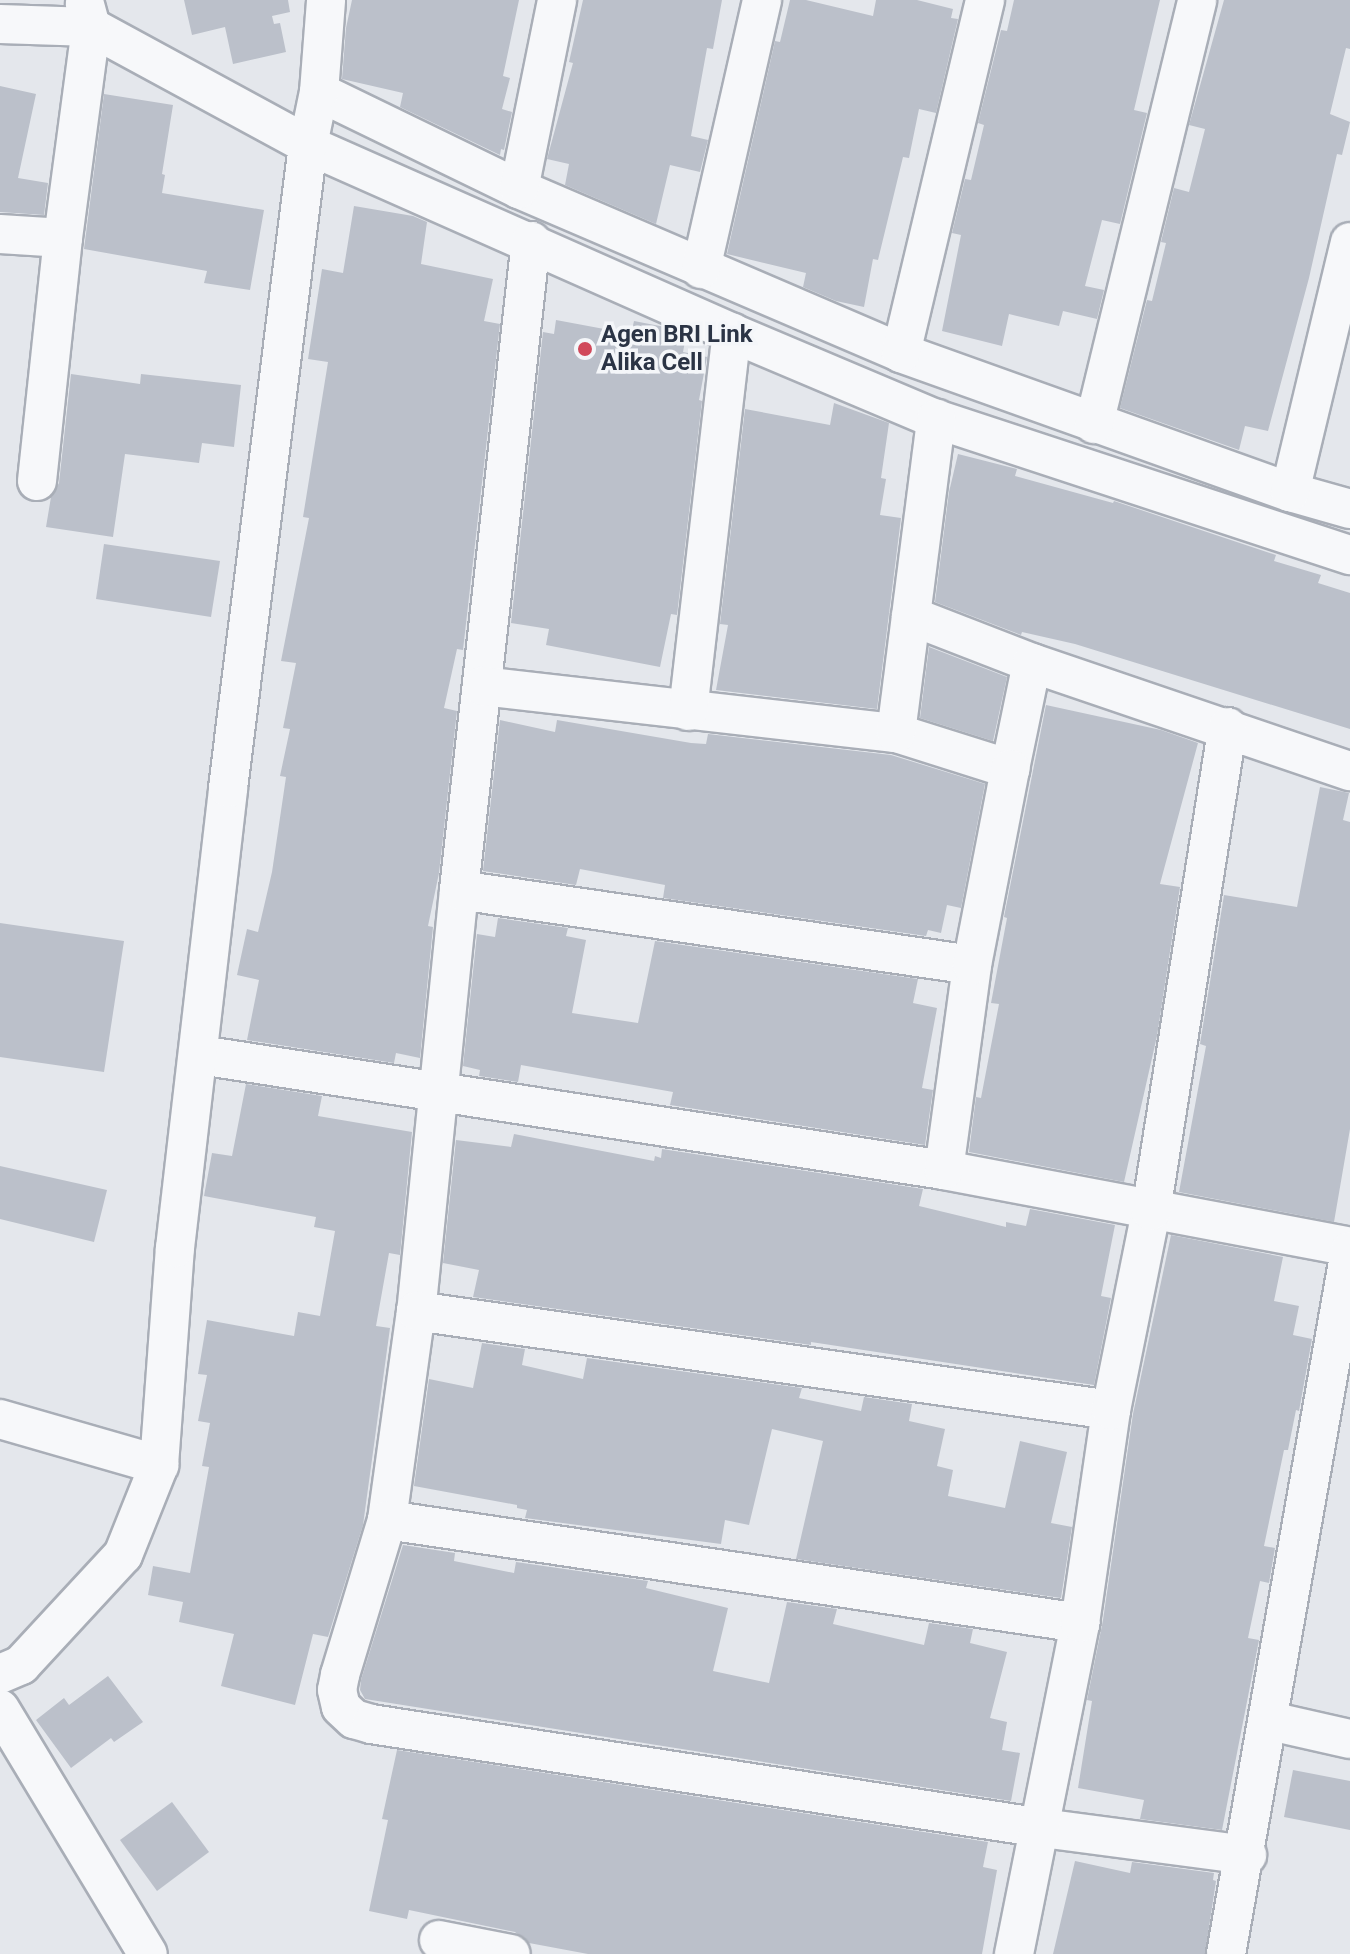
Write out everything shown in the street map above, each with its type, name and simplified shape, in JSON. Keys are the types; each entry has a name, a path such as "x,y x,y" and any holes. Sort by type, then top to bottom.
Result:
{"street":[{"path":"0,1674 21,1665 123,1555 159,1465 175,1248 308,145 319,92 326,0"},
{"path":"519,189 557,0"},
{"path":"701,269 762,0"},
{"path":"901,353 985,0"},
{"path":"1094,424 1197,0"},
{"path":"37,481 87,13"},
{"path":"0,24 87,13 308,145 531,241 732,333 936,419 1350,555"},
{"path":"319,92 519,189 901,353 1094,424 1290,492 1350,509"},
{"path":"0,234 63,238"},
{"path":"531,241 416,1311 387,1520 337,1690 341,1707 354,1719 1042,1828 1247,1855"},
{"path":"1290,492 1350,242"},
{"path":"688,711 732,333"},
{"path":"896,733 936,419"},
{"path":"911,616 1032,663 1228,727 1350,771"},
{"path":"944,1170 972,965 1032,663"},
{"path":"482,686 896,733 1010,769"},
{"path":"1014,1954 1042,1828 1080,1623 1111,1410 1151,1211 1228,727"},
{"path":"459,890 972,965"},
{"path":"200,1055 944,1170 1350,1249 1247,1855 1226,1954"},
{"path":"416,1311 1111,1410"},
{"path":"0,1419 159,1465"},
{"path":"387,1520 1080,1623"},
{"path":"0,1709 148,1954"},
{"path":"1270,1721 1350,1739"},
{"path":"439,1940 511,1954"}],"building":[{"path":"184,0 288,0 290,12 272,16 274,24 280,23 286,52 233,64 225,27 192,35"},
{"path":"352,0 519,0 503,76 510,78 502,109 512,112 504,150 501,149 500,155 400,107 403,93 342,79 346,28"},
{"path":"583,0 722,0 713,49 707,48 691,136 708,140 700,172 670,165 656,224 565,185 569,164 547,159 573,63 569,62"},
{"path":"790,0 806,0 873,16 876,0 917,0 953,9 951,18 958,19 936,113 919,109 909,158 903,157 878,260 873,259 864,307 836,301 803,287 806,273 727,254 775,41 780,42"},
{"path":"1014,0 1160,0 1134,110 1147,113 1120,224 1102,220 1085,286 1104,290 1097,319 1063,311 1059,326 1009,314 1002,346 942,331 961,235 952,233 965,179 971,180 984,125 978,123 1001,30 1007,31"},
{"path":"1224,0 1350,0 1350,49 1346,48 1330,114 1350,122 1342,155 1337,154 1309,278 1268,431 1245,426 1239,450 1120,408 1147,300 1152,301 1166,243 1161,242 1174,188 1189,192 1205,129 1189,125"},
{"path":"0,86 36,94 18,178 48,183 44,215 0,212"},
{"path":"104,94 173,105 162,193 264,210 250,290 204,283 207,271 84,249"},
{"path":"354,206 413,216 427,222 421,264 493,279 484,321 500,324 463,650 457,649 444,708 457,711 439,873 428,926 433,927 420,1058 396,1053 394,1063 247,1040 259,980 237,975 247,929 258,932 272,872 286,777 280,776 290,729 283,728 296,663 281,661 309,518 303,517 328,362 308,359 322,269 343,273"},
{"path":"556,320 631,334 634,321 665,327 686,336 683,352 707,357 699,400 702,401 677,615 671,614 660,667 546,645 549,629 511,623 543,332 554,334"},
{"path":"71,374 140,384 141,374 241,385 234,447 202,443 199,463 125,454 113,537 46,527 51,497 59,483"},
{"path":"834,403 889,423 881,478 886,479 880,515 901,518 877,709 716,690 728,625 720,624 745,409 830,425"},
{"path":"958,454 1017,469 1015,476 1114,501 1276,555 1274,561 1321,575 1318,583 1350,593 1350,729 1075,644 1022,632 1021,635 935,602 949,492"},
{"path":"104,544 220,561 211,617 96,599"},
{"path":"929,647 1007,677 993,741 920,718"},
{"path":"1046,705 1161,730 1198,743 1160,884 1180,887 1157,1036 1124,1182 969,1152 976,1097 981,1098 999,1004 991,1003 1007,918 1004,917"},
{"path":"500,720 555,732 557,720 691,743 706,744 708,734 891,755 985,784 961,908 947,905 941,933 928,930 926,936 663,898 665,885 580,869 576,885 483,871"},
{"path":"1320,787 1349,793 1343,820 1350,822 1350,1129 1334,1222 1179,1192 1206,1046 1200,1044 1224,895 1297,907"},
{"path":"498,918 568,928 566,936 586,940 572,1013 638,1023 655,941 918,979 913,1003 937,1008 922,1088 933,1090 925,1145 670,1105 673,1092 521,1065 518,1082 479,1076 480,1070 463,1066 477,934 495,937"},
{"path":"0,923 124,941 104,1072 0,1057"},
{"path":"246,1084 322,1096 318,1116 412,1132 400,1255 389,1253 376,1326 390,1328 363,1525 328,1637 313,1634 295,1705 221,1686 234,1634 179,1622 183,1602 148,1595 153,1566 190,1573 209,1467 202,1466 210,1423 198,1421 207,1375 198,1374 207,1320 294,1336 298,1312 320,1316 335,1231 314,1227 316,1217 204,1196 212,1153 232,1156"},
{"path":"514,1134 654,1161 655,1156 661,1158 662,1149 923,1189 919,1206 1006,1227 1006,1222 1026,1226 1030,1209 1115,1225 1101,1296 1111,1298 1094,1385 811,1342 811,1345 473,1297 479,1270 443,1263 456,1140 511,1147"},
{"path":"0,1166 107,1190 94,1242 0,1219"},
{"path":"1171,1235 1283,1257 1274,1301 1299,1306 1293,1335 1312,1339 1299,1411 1296,1410 1288,1450 1284,1450 1264,1546 1275,1548 1269,1583 1260,1581 1248,1638 1259,1640 1222,1830 1140,1819 1144,1800 1078,1788 1092,1701 1087,1700 1103,1620 1133,1414"},
{"path":"482,1343 525,1349 522,1365 583,1379 587,1358 802,1388 799,1398 861,1411 864,1397 912,1404 909,1421 945,1429 937,1466 953,1470 948,1496 1005,1508 1020,1441 1067,1452 1051,1523 1072,1527 1061,1598 796,1559 823,1441 772,1429 749,1525 725,1520 721,1544 525,1518 527,1510 517,1508 517,1505 414,1486 429,1379 473,1388"},
{"path":"403,1545 455,1553 454,1561 514,1573 516,1562 648,1581 646,1588 728,1608 713,1671 769,1683 787,1602 837,1609 833,1624 924,1645 929,1623 973,1629 970,1643 1007,1652 990,1718 1007,1722 1002,1750 1020,1753 1011,1801 365,1699 360,1690 361,1680"},
{"path":"108,1676 143,1722 114,1742 111,1738 71,1768 36,1720 64,1698 69,1705"},
{"path":"397,1750 988,1842 983,1867 997,1870 982,1954 588,1954 529,1943 515,1932 409,1910 407,1919 369,1911 388,1820 382,1819"},
{"path":"1293,1770 1350,1781 1350,1830 1284,1817"},
{"path":"172,1802 209,1852 157,1891 120,1840"},
{"path":"1075,1861 1130,1873 1132,1862 1214,1873 1213,1880 1216,1881 1205,1954 1053,1954"}],"place":[{"name":"Agen BRI Link Alika Cell","path":"585,349"}]}
